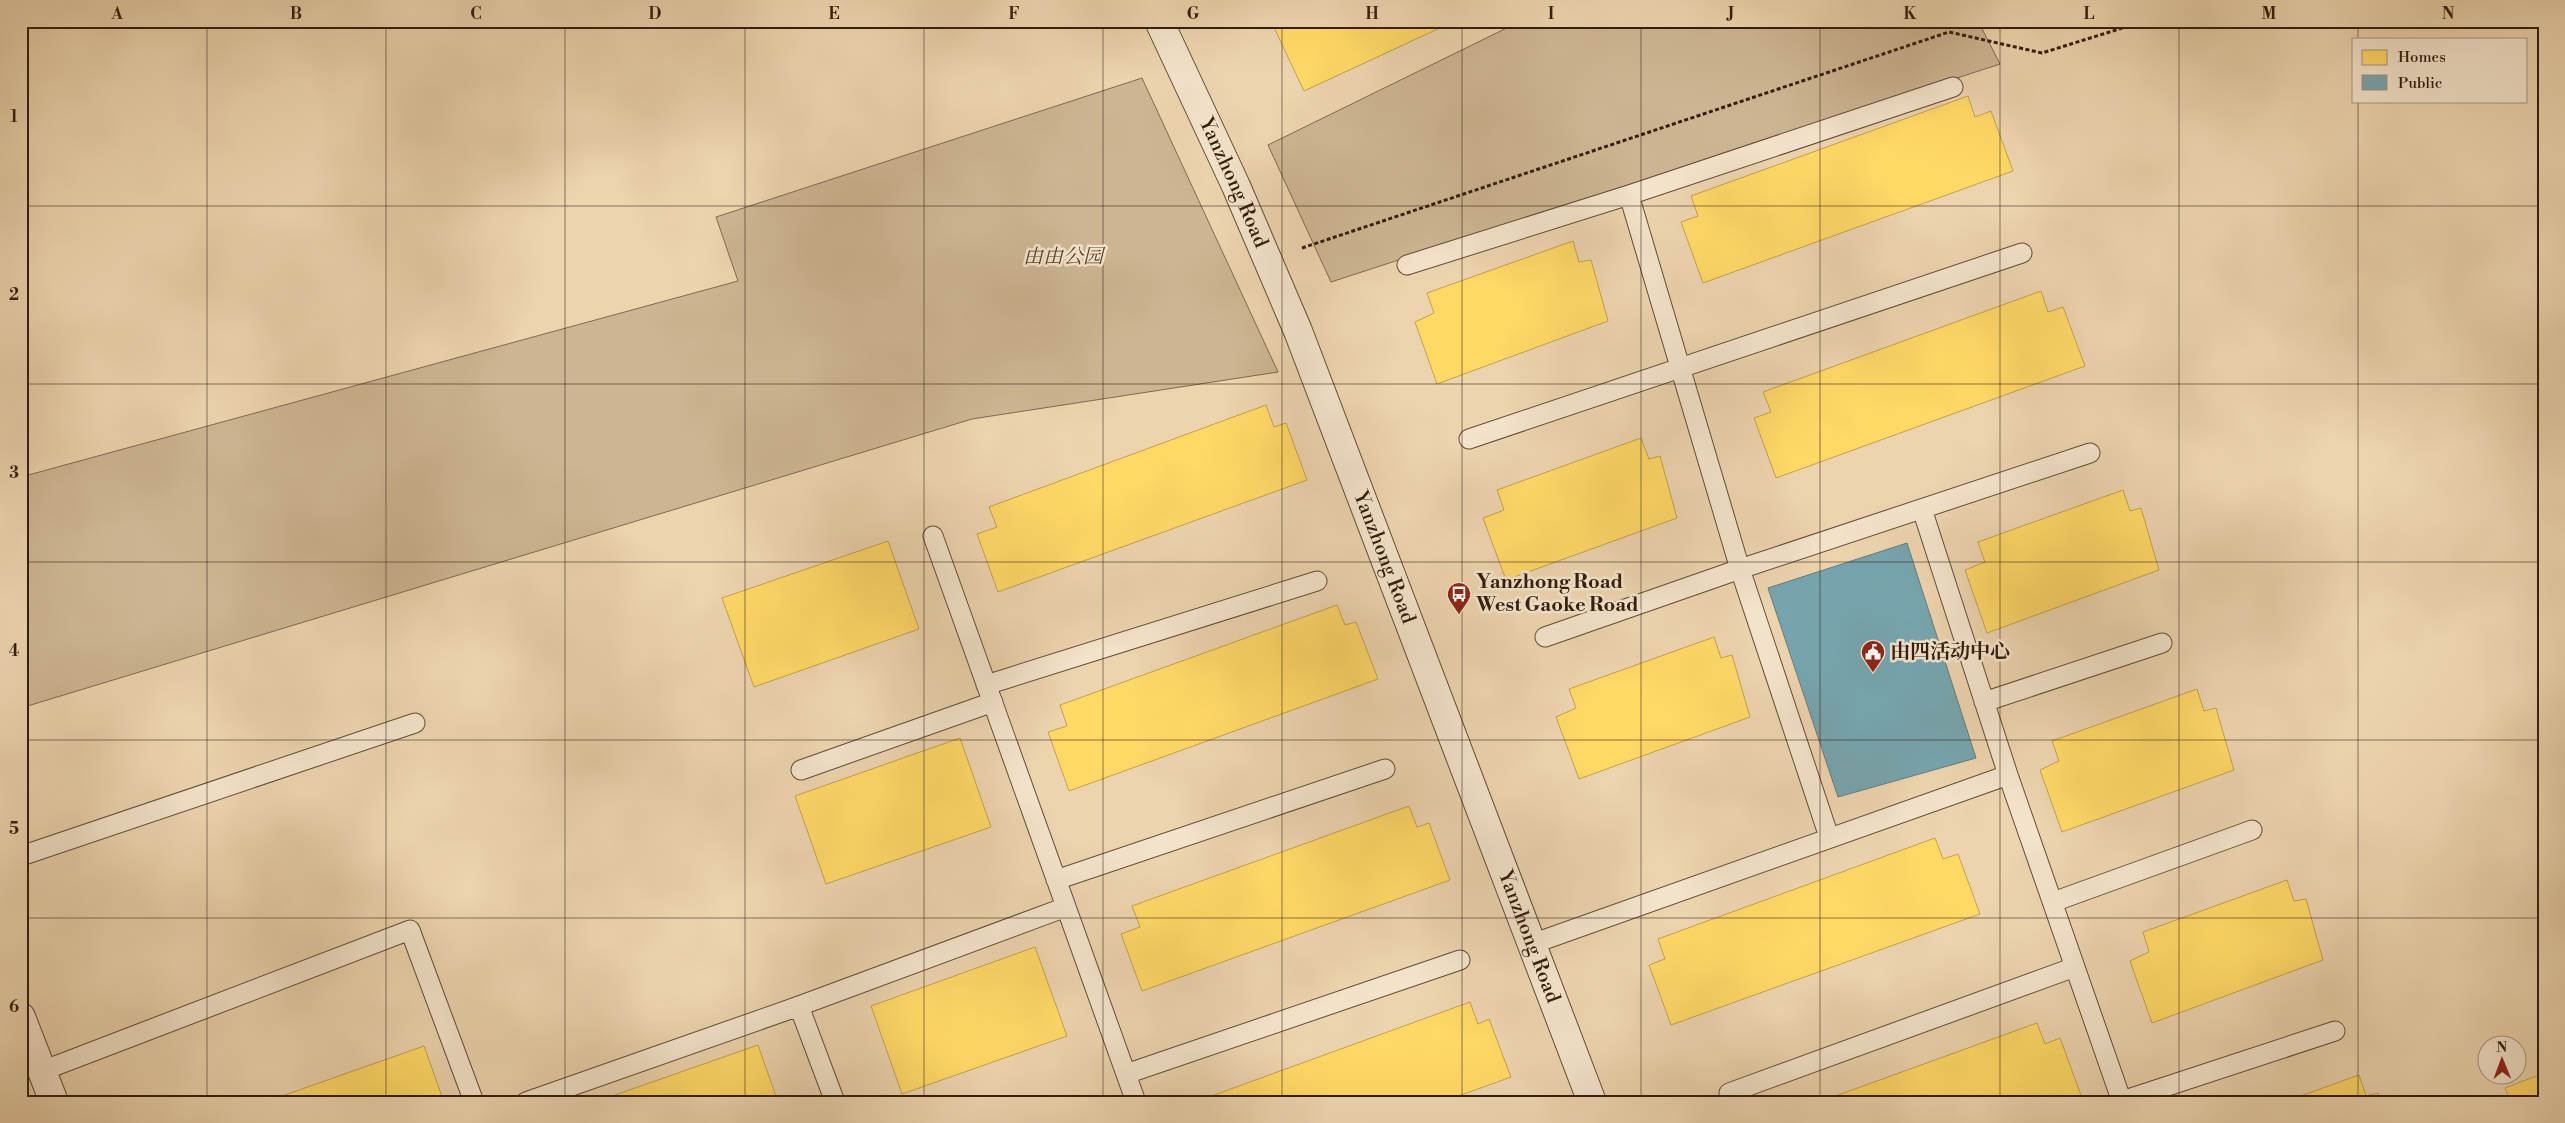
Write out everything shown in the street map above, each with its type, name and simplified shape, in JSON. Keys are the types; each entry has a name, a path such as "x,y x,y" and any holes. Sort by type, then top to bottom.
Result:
{"street":[{"name":"Yanzhong Road","path":"1159,21 1268,260 1354,473 1592,1102"},
{"path":"21,1017 54,1102"}],"lane":[{"path":"1407,265 1629,195 1953,87"},
{"path":"1629,195 1740,569 1829,837"},
{"path":"1468,439 1682,369 2022,253"},
{"path":"1545,637 1740,569 2090,453"},
{"path":"1922,509 2008,775 2122,1102 2334,1031"},
{"path":"933,536 1136,1102"},
{"path":"801,770 990,694 1317,580"},
{"path":"1984,702 2162,643"},
{"path":"21,856 415,723"},
{"path":"1056,880 1385,769"},
{"path":"1532,944 2008,775"},
{"path":"2053,902 2252,830"},
{"path":"526,1102 799,1006 1066,907"},
{"path":"42,1071 410,930 474,1102"},
{"path":"1126,1074 1460,960"},
{"path":"1729,1093 2075,967"},
{"path":"799,1006 836,1102"}],"path":[{"path":"1268,260 1948,32 2042,53 2146,21"}],"green space":[{"path":"1521,21 1978,21 2000,64 1331,282 1268,145"},
{"name":"由由公园","path":"1142,78 1278,372 972,419 21,708 21,477 738,281 716,217"}],"building: Homes":[{"path":"1271,21 1455,21 1304,91"},
{"path":"1968,96 1975,117 1991,111 2013,171 1703,283 1681,222 1698,216 1691,196"},
{"path":"1573,241 1579,262 1591,260 1608,321 1437,384 1415,322 1434,313 1427,293"},
{"path":"2041,291 2048,312 2063,307 2085,366 1776,478 1754,418 1771,412 1763,392"},
{"path":"1266,405 1274,427 1286,423 1307,480 998,592 977,534 997,527 989,507"},
{"path":"1641,438 1649,459 1660,456 1677,518 1506,580 1483,518 1504,510 1497,490"},
{"path":"2123,490 2130,511 2141,508 2159,570 1987,633 1965,570 1985,562 1978,542"},
{"path":"888,541 919,629 754,687 722,598"},
{"path":"1337,605 1345,625 1356,622 1378,679 1069,791 1048,732 1067,726 1060,705"},
{"path":"1714,637 1721,658 1732,655 1750,717 1579,779 1556,717 1576,708 1569,689"},
{"path":"2197,689 2204,711 2216,708 2234,770 2062,832 2040,770 2059,761 2052,741"},
{"path":"960,738 991,827 826,884 795,796"},
{"path":"1409,806 1417,827 1429,823 1450,880 1142,991 1121,934 1140,927 1132,906"},
{"path":"1935,838 1943,859 1958,854 1980,914 1671,1025 1649,965 1665,959 1658,939"},
{"path":"2287,880 2294,901 2306,899 2323,960 2152,1023 2130,961 2149,952 2143,932"},
{"path":"1035,947 1067,1036 902,1094 871,1006"},
{"path":"1470,1002 1478,1024 1489,1019 1511,1077 1442,1102 1195,1102"},
{"path":"2037,1023 2045,1044 2060,1038 2082,1098 2071,1102 1819,1102"},
{"path":"758,1045 778,1102 595,1102"},
{"path":"424,1046 444,1102 265,1102"},
{"path":"2544,1073 2544,1102 2511,1102 2505,1088 2510,1086 2528,1086 2528,1079"},
{"path":"2359,1075 2366,1096 2378,1093 2380,1102 2284,1102"}],"building: Public":[{"name":"由四活动中心","path":"1907,543 1976,758 1838,797 1768,588"}],"place":[{"name":"Yanzhong Road West Gaoke Road","path":"1459,615"},
{"name":"由四活动中心","path":"1873,673"}]}
